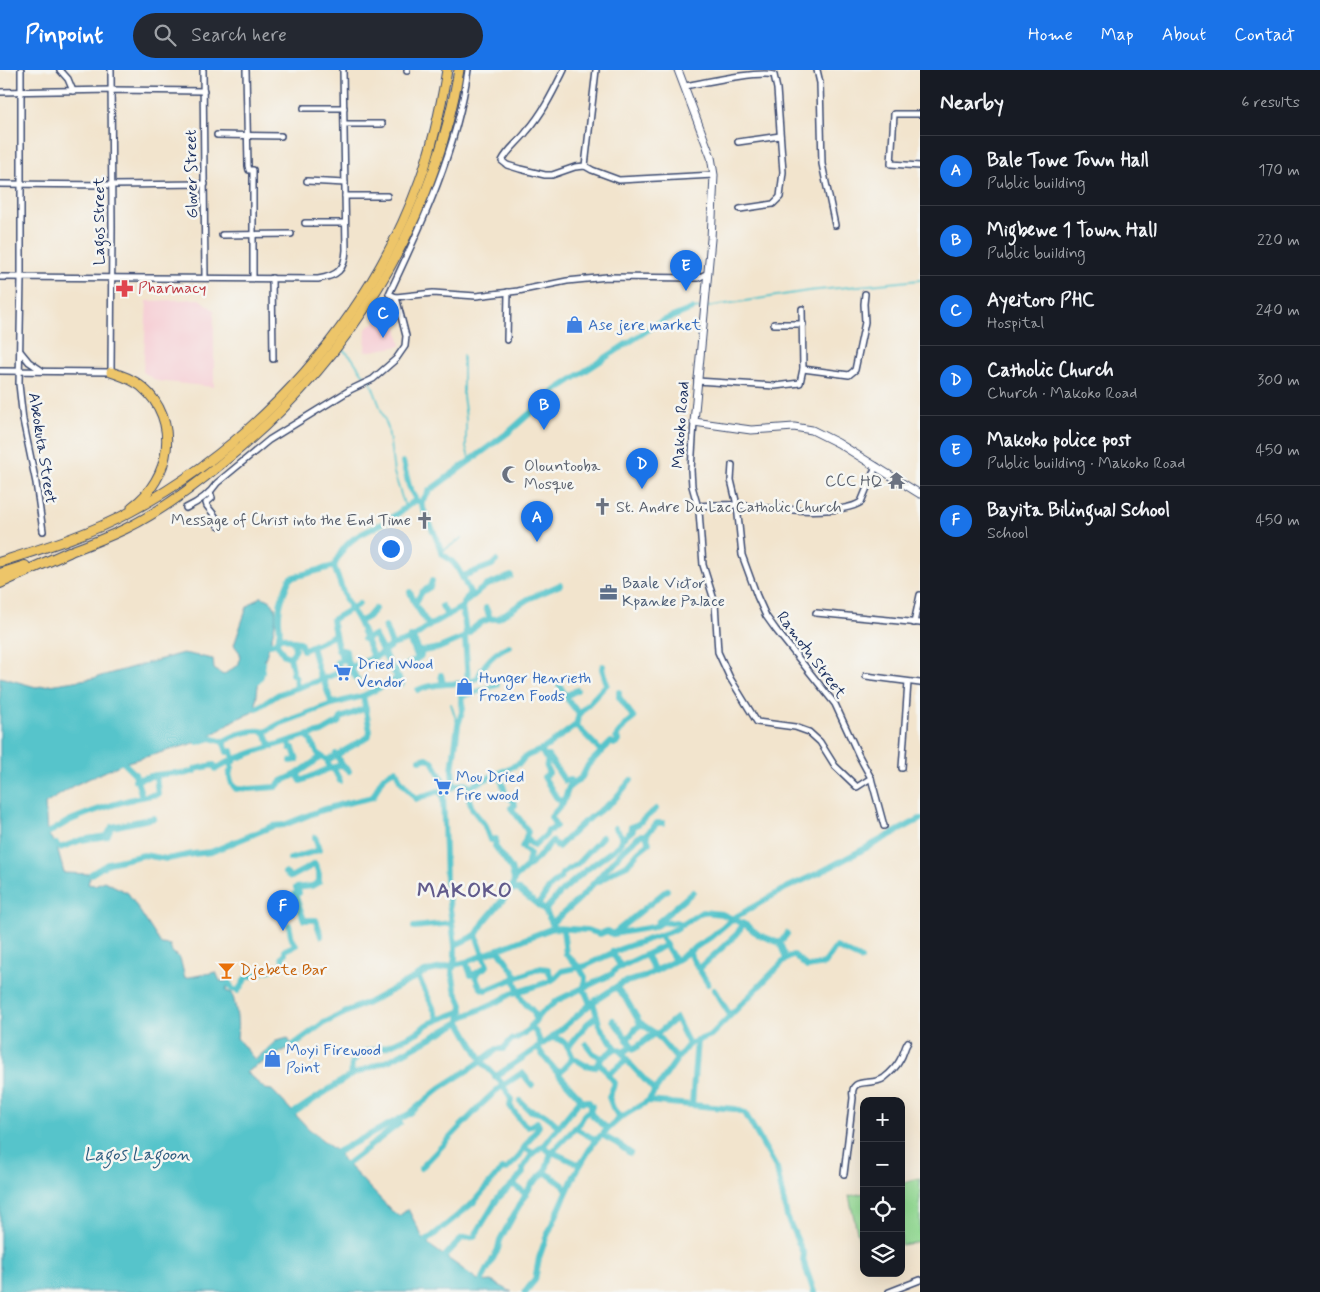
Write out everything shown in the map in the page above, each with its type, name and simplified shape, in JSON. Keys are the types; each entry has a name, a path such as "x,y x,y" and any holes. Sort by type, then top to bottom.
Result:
{"highway":[{"path":"0,574 69,552"},
{"path":"0,583 69,552"}],"main road":[{"path":"351,321 393,242 410,204 431,144 447,70"},
{"path":"69,552 126,528 149,515 192,487 215,469 259,432 319,363 351,321 370,302 399,250 421,204 444,140 459,70"},
{"path":"0,562 93,530 152,500 230,445 265,415 319,363"},
{"path":"109,523 151,490 162,469 168,446 166,423 155,401 142,386 126,377 111,372"}],"street":[{"name":"Abeokuta Street","path":"21,70 19,384 23,420 36,483 43,531"},
{"path":"60,70 68,79 73,91"},
{"name":"Lagos Street","path":"111,70 111,372"},
{"name":"Glover Street","path":"203,70 205,278"},
{"path":"246,70 249,170 253,170 253,278"},
{"path":"0,277 318,279 335,274 340,269 345,258 343,70"},
{"path":"468,70 466,85 437,188 390,294 396,297 433,293 476,296 567,281 607,277 698,278 706,274"},
{"path":"564,70 541,113 506,153 502,161 507,165 545,176 585,166 619,180 714,175"},
{"path":"585,166 596,70"},
{"name":"Makoko Road","path":"678,70 711,157 714,175 712,184 714,199 706,274 706,294 697,381 691,470 692,486 698,506 703,565 715,603 718,652 730,678 757,722 795,727 809,732 820,742 835,766 857,786 871,778"},
{"path":"817,70 820,83 822,164 835,225"},
{"path":"685,86 754,75 774,75 783,172 780,197 773,204 740,209"},
{"path":"0,92 204,91"},
{"path":"304,108 344,108"},
{"path":"920,114 894,114 891,164 920,166"},
{"path":"344,124 382,124"},
{"path":"217,135 281,136"},
{"path":"738,142 780,136"},
{"path":"306,181 345,182"},
{"path":"0,184 205,184"},
{"path":"345,196 387,196"},
{"path":"305,223 345,223"},
{"path":"222,235 291,234"},
{"path":"272,278 273,359"},
{"path":"507,340 508,292"},
{"path":"803,369 849,375 855,370 865,322 864,304 866,294"},
{"path":"186,508 197,503 217,483 270,440 350,390 373,379 396,359 406,343 406,330 396,297"},
{"path":"697,381 775,386 800,383 803,369 802,308"},
{"path":"774,324 803,324"},
{"path":"20,350 29,362 42,371"},
{"path":"0,371 111,372"},
{"path":"694,422 751,430 804,428 812,430 838,443 920,494"},
{"name":"Ramotu Street","path":"732,465 731,480 737,505 742,555 766,616 786,645 835,704 858,756 871,778 884,826"},
{"path":"698,506 737,505 751,508 818,510 849,508 861,502 876,466"},
{"path":"210,492 212,498 206,503 215,516 218,526"},
{"path":"816,613 917,623 920,595"},
{"path":"866,676 920,683"},
{"path":"902,768 908,682"},
{"path":"844,1174 852,1091 861,1082 877,1081 884,1078 900,1061 908,1042"},
{"path":"889,1292 920,1280"}],"shaded area":[{"path":"199,299 214,310 214,387 157,381 143,372 147,301"},
{"path":"393,308 401,346 365,352 366,329"}],"green space":[{"path":"920,1178 920,1242 905,1244 905,1187 905,1183"},
{"path":"860,1194 860,1240 859,1240 849,1196"}],"water":[{"name":"Lagos Lagoon","path":"260,597 273,603 276,615 274,630 259,682 257,708 198,742 124,763 77,784 45,804 47,833 56,844 64,873 91,874 88,884 95,885 104,881 128,893 161,944 170,945 172,952 180,958 185,978 216,972 220,981 229,982 226,991 232,993 235,1004 237,1038 255,1060 276,1041 288,1038 292,1046 246,1072 265,1089 272,1090 309,1129 337,1152 392,1211 399,1216 408,1209 425,1242 481,1282 491,1281 512,1292 0,1292 0,677 36,687 94,678 183,653 213,659 214,669 223,675 239,664 240,653 234,645 247,607"}],"waterway":[{"path":"707,307 808,291 920,280"},
{"path":"692,309 702,308"},
{"path":"263,645 278,640 280,606 290,578 334,566 345,547 357,536 390,519 416,500 421,503 429,491 509,432 556,390 660,322 692,309"},
{"path":"340,347 370,380 388,428 394,473 405,507"},
{"path":"463,355 466,447 470,462"},
{"path":"403,462 409,486 416,500"},
{"path":"421,503 442,554 453,562 470,592 462,607 466,632 468,681 461,697 463,709 458,725 452,770 453,784 443,795 446,880 455,945 452,971 455,989 462,1005 460,1022 484,1064 500,1081 511,1099 510,1106 521,1121 528,1127 537,1122 539,1126 524,1148 533,1153 543,1146 551,1153 545,1172 567,1190"},
{"path":"441,552 462,538"},
{"path":"464,579 463,576 492,565 496,561"},
{"path":"334,566 346,600 359,622 373,657"},
{"path":"467,601 485,586 511,576"},
{"path":"429,626 415,604 422,592 430,587 432,581"},
{"path":"466,635 484,621 497,619 528,599 560,585"},
{"path":"410,592 415,604"},
{"path":"359,604 332,620 338,649 346,651 347,661 360,685"},
{"path":"442,606 447,615"},
{"path":"257,708 279,694 323,679 377,656 392,645 411,639 462,607"},
{"path":"486,608 490,618"},
{"path":"359,622 368,617 375,609"},
{"path":"385,626 392,645"},
{"path":"279,635 292,641 300,642 303,650 335,635"},
{"path":"364,639 374,635 394,672"},
{"path":"402,684 394,672 417,659 423,651 439,648 465,637"},
{"path":"411,639 419,655"},
{"path":"290,657 295,651 294,641"},
{"path":"276,642 284,655 290,657 292,674 295,676 297,686"},
{"path":"468,681 478,678 490,659 499,651 509,646"},
{"path":"312,647 321,680"},
{"path":"340,650 342,660 337,662 341,672"},
{"path":"256,682 261,676 263,663 260,661"},
{"path":"576,725 579,714 607,684 602,669 603,666"},
{"path":"441,675 443,684"},
{"path":"198,742 211,738 223,742 243,733 265,732 279,724 332,704 363,696 399,678"},
{"path":"323,679 332,704"},
{"path":"557,681 579,714"},
{"path":"418,690 436,685 468,683"},
{"path":"461,697 497,685"},
{"path":"566,696 577,690"},
{"path":"455,945 476,935 484,922 512,889 514,879 527,867 530,854 522,847 526,839 534,846 546,835 548,830 556,826 551,817 563,803 569,787 582,777 588,765 611,742 614,744 619,741 616,737 625,725 634,718 619,697 619,692"},
{"path":"328,760 368,737 370,731 363,696"},
{"path":"451,704 458,726"},
{"path":"135,780 156,775 183,774 214,765 216,769 229,761 257,751 322,732 339,722 341,718 366,708"},
{"path":"452,788 455,785 466,784 469,787 520,763 525,757 543,749 576,725 602,752"},
{"path":"265,732 271,747"},
{"path":"308,736 318,754 328,760 328,765 335,771 340,781"},
{"path":"222,741 227,752 232,751 234,761"},
{"path":"289,741 290,748 293,748 297,760 291,761"},
{"path":"541,750 545,757 549,759 546,766 549,773 544,777 556,797 563,803"},
{"path":"336,754 342,765 349,771"},
{"path":"547,756 565,781 571,780 569,787"},
{"path":"229,761 232,768 229,774 232,784 236,789 249,789 276,787 282,781 297,774 321,757"},
{"path":"420,760 427,758 432,761 444,782 443,795"},
{"path":"124,763 135,774 142,797"},
{"path":"297,774 301,781 342,765"},
{"path":"91,874 109,863 144,855 167,859 211,852 273,826 284,825 319,811 373,797 384,777 396,770 400,780 416,799 438,791 443,795"},
{"path":"497,774 502,781 505,792 513,800 515,805 511,808 528,832 526,837 530,841"},
{"path":"47,833 91,812 126,801 158,794 156,775"},
{"path":"527,867 537,859 552,841 558,847 584,822 613,801 631,780"},
{"path":"469,787 468,795 472,809 484,824 490,840 496,839 495,846 511,868 514,879"},
{"path":"622,839 633,830 631,827 638,824 656,809"},
{"path":"56,844 60,848 81,840 107,836 112,827 154,818"},
{"path":"616,1048 600,1027 593,1002 622,983 644,977 678,959 711,937 732,919 786,888 819,873 920,819"},
{"path":"553,928 552,923 580,898 625,848 641,835 646,835 657,823 663,823"},
{"path":"552,923 545,910 561,892 586,870 620,845 621,836 615,828"},
{"path":"598,882 627,865 649,843 646,835"},
{"path":"290,859 319,850 315,837"},
{"path":"545,910 538,905 549,888 562,874 578,863 602,837"},
{"path":"285,873 291,877 315,864 319,874 319,882 312,886 296,888 299,893 295,894 304,920 316,920 321,936"},
{"path":"512,889 519,890 538,905"},
{"path":"613,934 667,890"},
{"path":"658,922 693,892"},
{"path":"292,1046 322,1024 366,1004 425,972 466,962 553,928 587,930 600,934 607,931 613,934 653,927 663,922 676,922 682,925 702,912 722,914 746,925 759,935 780,943"},
{"path":"414,927 452,923"},
{"path":"461,1018 511,994 548,982 562,971 585,966 623,948 669,932 678,928 680,923"},
{"path":"700,968 737,934 743,924"},
{"path":"229,982 232,989 238,991 246,978 284,965 282,957 285,954 285,950 296,945 292,939 289,925"},
{"path":"563,929 566,954 579,967 585,977 584,989 590,1004"},
{"path":"648,1101 689,1044 711,1035 786,959 780,943 787,934"},
{"path":"475,974 487,966 476,935"},
{"path":"660,936 675,960"},
{"path":"337,1152 409,1114 440,1088 497,1049 503,1049 512,1039 529,1030 539,1015 558,1000 666,945"},
{"path":"786,959 794,955 807,967 824,964 836,947 861,959"},
{"path":"498,949 516,975 514,978 520,995 534,1012 535,1020"},
{"path":"688,951 708,984"},
{"path":"612,952 621,967"},
{"path":"646,955 655,971"},
{"path":"466,962 471,975 475,974 480,986 486,990 540,968 548,969 552,980"},
{"path":"418,976 438,1020"},
{"path":"616,987 626,999 640,1023 655,1033 677,1059"},
{"path":"714,990 730,1015"},
{"path":"495,1077 551,1038 593,1002"},
{"path":"351,1075 352,1063 363,1052 386,1047 418,1032 426,1025 462,1011"},
{"path":"559,1073 573,1058 568,1047 588,1023 597,1016"},
{"path":"656,1035 676,1018 689,1044"},
{"path":"613,1020 632,1046"},
{"path":"295,1112 351,1075 390,1060 460,1022"},
{"path":"627,1040 636,1028 642,1024"},
{"path":"531,1026 537,1034 541,1045"},
{"path":"622,1053 632,1046 634,1049 655,1033"},
{"path":"551,1038 561,1040 568,1047"},
{"path":"692,1105 697,1040"},
{"path":"586,1044 593,1053 602,1058"},
{"path":"537,1047 581,1099 543,1146"},
{"path":"573,1058 585,1065 595,1067 602,1058 616,1048 621,1051 655,1091"},
{"path":"608,1074 627,1060"},
{"path":"600,1063 615,1083 609,1097 613,1108 620,1118"},
{"path":"421,1168 498,1089 522,1073 532,1085"},
{"path":"581,1099 583,1102 588,1101 592,1106 590,1110 592,1115 608,1129"},
{"path":"520,1101 529,1110 546,1115 558,1126"},
{"path":"525,1292 535,1280 539,1258 546,1238 575,1174 594,1142 620,1118 648,1101 735,1109 745,1113 777,1169 787,1217 804,1255 803,1260 814,1292"},
{"path":"551,1153 590,1110"},
{"path":"347,1164 400,1123"},
{"path":"575,1128 596,1140"},
{"path":"602,1135 630,1153"},
{"path":"425,1242 473,1203 502,1169 506,1170 518,1158 524,1148"},
{"path":"552,1152 580,1165"},
{"path":"444,1257 462,1238 474,1237 498,1198 523,1173 523,1168 533,1153"},
{"path":"481,1282 498,1249 500,1240 517,1209 532,1184 545,1172"},
{"path":"513,1184 526,1194"}],"place":[{"name":"Pharmacy","path":"124,288"},
{"name":"Makoko police post","path":"686,291"},
{"name":"Ase jere market","path":"574,325"},
{"name":"Ayeitoro PHC","path":"383,338"},
{"name":"Migbewe 1 Town Hall","path":"544,430"},
{"name":"Olountooba Mosque","path":"510,475"},
{"name":"CCC HQ","path":"897,481"},
{"name":"Catholic Church","path":"642,489"},
{"name":"St. Andre Du Lac Catholic Church","path":"602,507"},
{"name":"Message of Christ into the End Time","path":"425,520"},
{"name":"Bale Towe Town Hall","path":"537,542"},
{"name":"Baale Victor Kpanke Palace","path":"608,592"},
{"name":"Dried Wood Vendor","path":"343,673"},
{"name":"Hunger Henrieth Frozen Foods","path":"465,687"},
{"name":"Mou Dried Fire wood","path":"442,786"},
{"name":"Bayita Bilingual School","path":"283,931"},
{"name":"Djebete Bar","path":"226,970"},
{"name":"Moyi Firewood Point","path":"272,1059"}],"district":[{"name":"MAKOKO","path":"465,891"}]}
